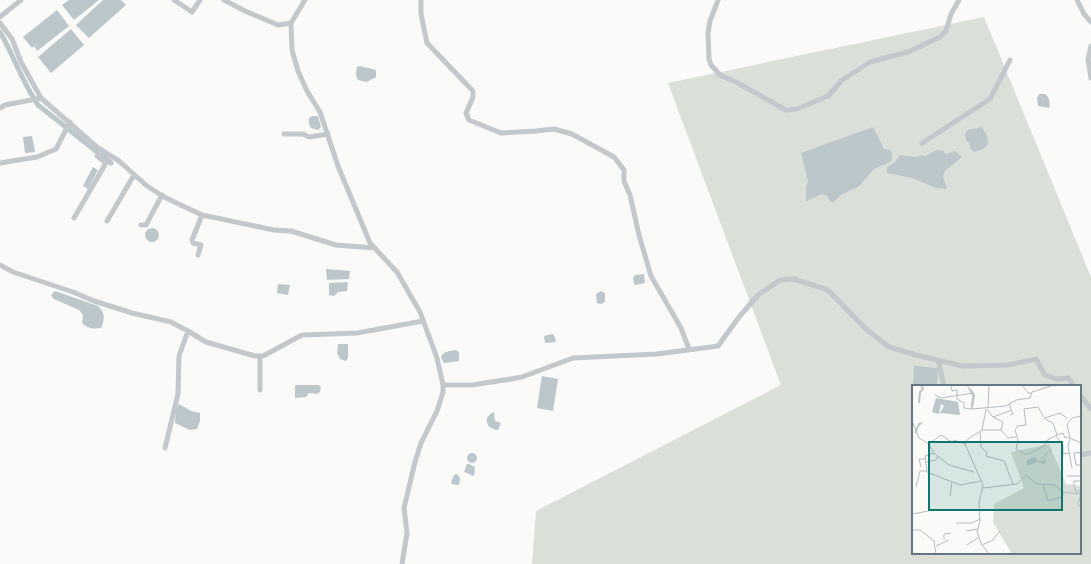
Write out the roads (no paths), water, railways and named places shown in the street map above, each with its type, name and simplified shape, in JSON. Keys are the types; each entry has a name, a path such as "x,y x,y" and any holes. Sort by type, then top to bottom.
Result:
{"street":[{"path":"0,17 21,0"},
{"path":"174,0 192,12 200,0"},
{"path":"224,0 278,25 291,23"},
{"path":"305,0 291,23 292,50 298,71 307,91 320,112 338,166 370,243 397,272 423,321 437,358 443,385 443,392 437,411 421,443 404,508 404,520 407,533 402,564"},
{"path":"421,0 421,14 427,43 473,91 473,97 466,113 469,120 501,133 536,131 554,128 572,134 614,157 621,166 624,170 624,181 630,195 639,235 651,276 681,328 689,349"},
{"path":"718,0 710,21 708,33 709,59 711,65 720,76 736,82 786,110 797,110 828,96 842,80 870,62 908,52 940,37 946,31 951,14 959,0"},
{"path":"1078,0 1084,14 1091,22"},
{"path":"0,23 12,39 20,62 41,98 102,150 119,161 147,186 162,196 202,215 274,230 291,231 336,245 375,248"},
{"path":"1091,46 1088,59 1091,78"},
{"path":"922,143 990,99 1010,60"},
{"path":"0,108 41,98"},
{"path":"0,163 37,157 56,149 70,122"},
{"path":"284,134 303,134 309,137 328,134"},
{"path":"74,218 106,163 97,156 102,150"},
{"path":"107,221 134,175"},
{"path":"141,225 146,225 162,196"},
{"path":"198,255 200,245 193,243 192,240 202,215"},
{"path":"0,265 13,272 73,292 94,301 132,313 171,322 206,342 260,357 302,335 357,333 423,321"},
{"path":"443,385 472,384 522,377 573,358 649,355 718,346 758,294 780,280 794,279 828,290 866,329 889,347 963,366 1008,365 1036,359 1045,375 1056,379 1068,378 1073,385"},
{"path":"165,448 178,394 179,356 188,331"},
{"path":"260,357 260,390"},
{"path":"938,360 944,385"},
{"path":"1081,396 1091,409"},
{"path":"1081,455 1091,453"}],"waterway":[{"path":"0,32 27,87 38,105 111,163"}]}
